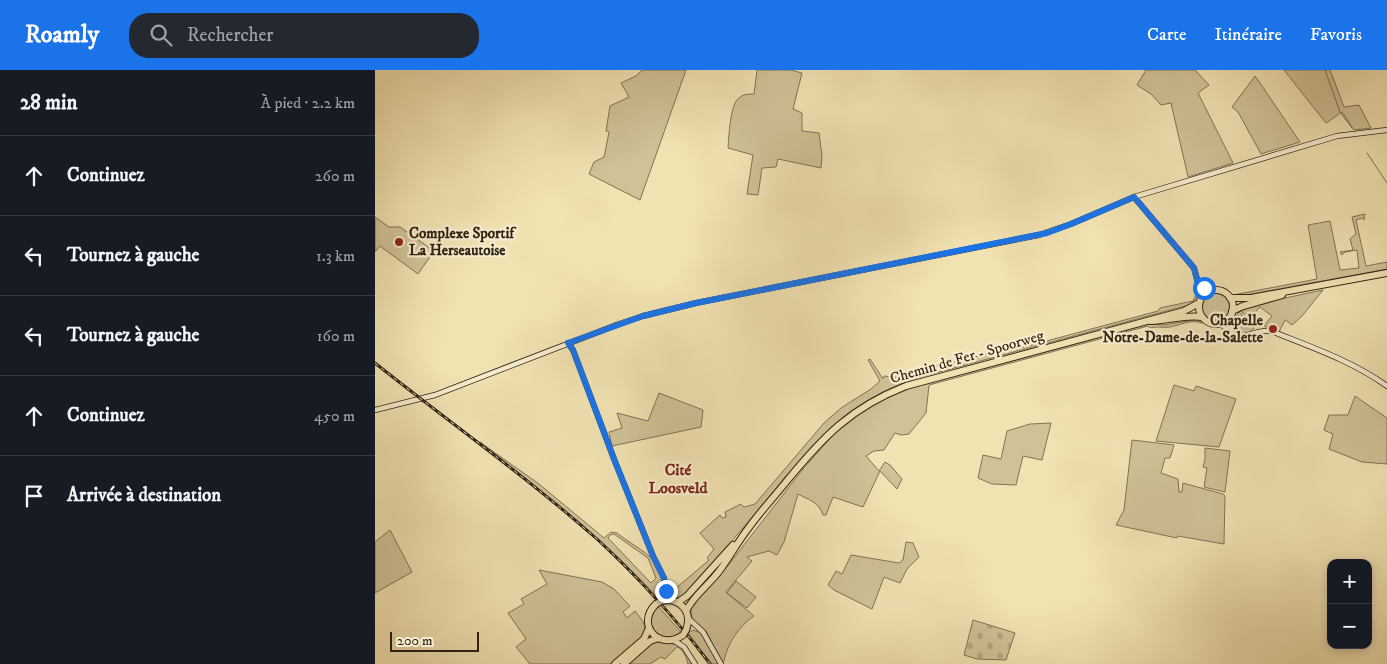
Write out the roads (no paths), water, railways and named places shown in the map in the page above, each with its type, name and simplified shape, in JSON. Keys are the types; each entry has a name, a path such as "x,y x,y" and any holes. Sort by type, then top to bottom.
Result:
{"highway":[{"path":"1230,298 1251,298 1387,273"},
{"path":"1232,311 1243,306 1273,299 1295,290"},
{"path":"1210,291 1223,292 1230,298 1233,304 1229,318 1220,324"},
{"name":"Chemin de Fer - Spoorweg","path":"686,610 717,574 749,527 821,440 855,412 886,394 921,382 1184,311 1210,291"},
{"path":"1200,300 1199,313 1202,317"},
{"name":"Chemin de Fer - Spoorweg","path":"1140,323 1189,316 1202,317 1210,323 1220,324"},
{"path":"675,601 686,610 689,619 684,632 673,640 659,638 649,628 648,617 650,611 659,603 675,601 687,596 749,527"},
{"path":"615,664 644,639 649,628"},
{"path":"623,664 650,641 659,638"}],"main road":[{"path":"375,410 427,398 643,316 696,303 1047,233 1134,197 1248,162 1337,136 1387,130"},
{"path":"1134,197 1194,268 1200,300"},
{"path":"1198,284 1210,291"},
{"path":"1229,318 1231,331"},
{"path":"1220,324 1235,334 1243,336 1262,330 1271,332 1349,364 1368,373 1387,386"},
{"path":"568,343 573,350 647,542 664,578 666,591 675,601"},
{"path":"659,603 666,591"},
{"path":"689,619 703,632 721,664"},
{"path":"695,664 681,639 684,632 690,628 700,629"},
{"path":"673,640 684,647"}],"waterway":[{"path":"1325,70 1340,112 1352,128"},
{"path":"1367,153 1387,183"}],"railway":[{"path":"375,363 516,472 598,540 657,600 710,664"}],"place":[{"name":"Complexe Sportif La Herseautoise","path":"399,242"},
{"name":"Chapelle Notre-Dame-de-la-Salette","path":"1273,329"}],"district":[{"name":"Cité Loosveld","path":"678,479"}]}
